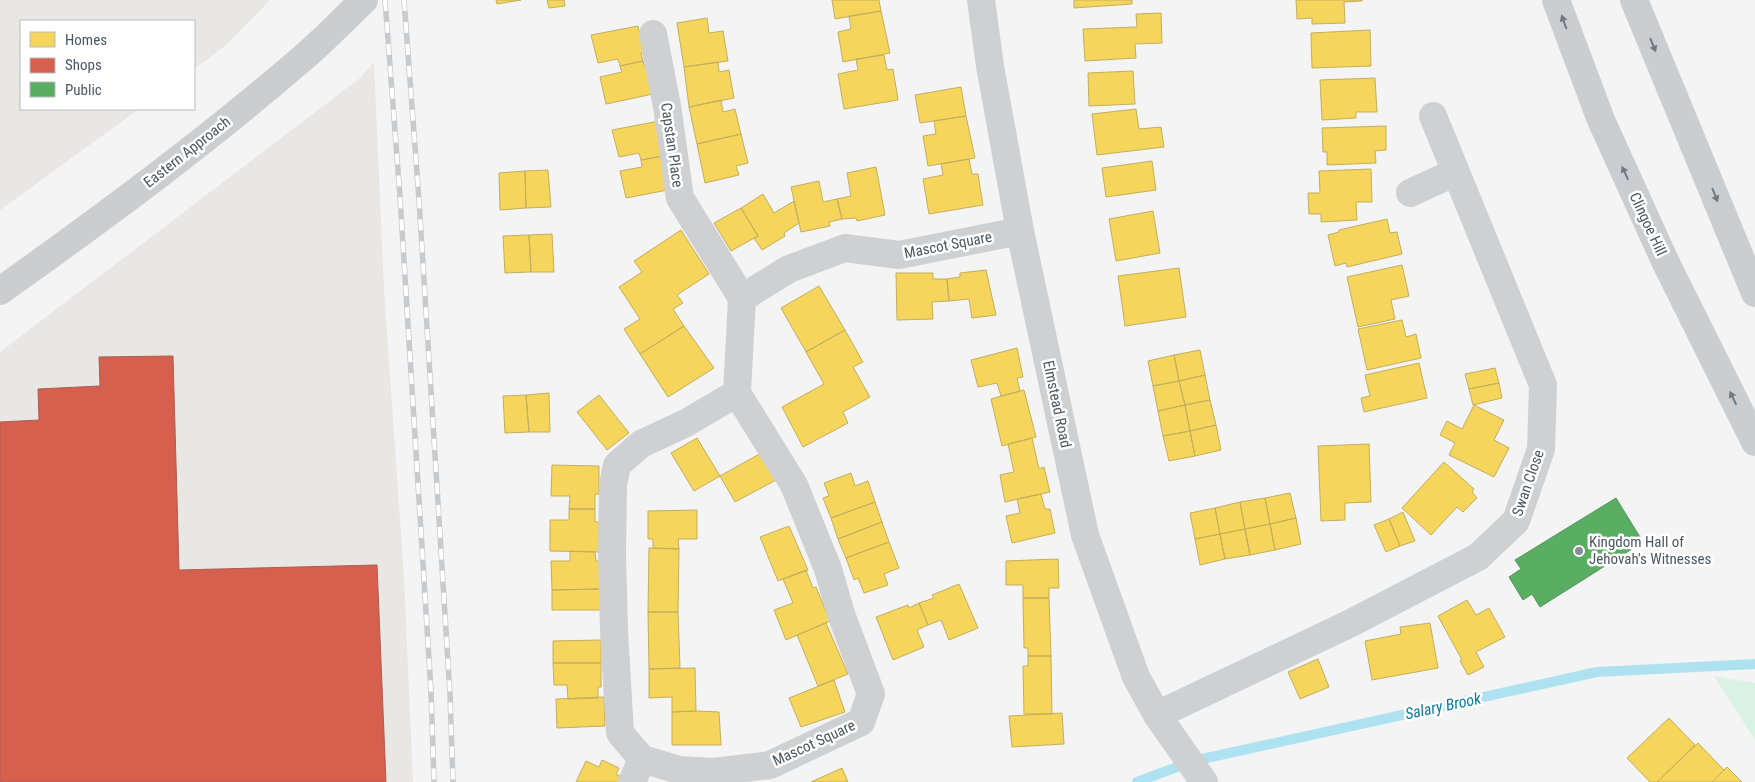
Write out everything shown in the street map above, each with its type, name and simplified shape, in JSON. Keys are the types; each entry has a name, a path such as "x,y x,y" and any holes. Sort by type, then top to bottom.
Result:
{"main road":[{"name":"Eastern Approach","path":"0,291 191,151 305,57 364,0"},
{"name":"Clingoe Hill","path":"1556,0 1601,120 1665,261 1755,442"},
{"path":"1634,0 1755,293"}],"street":[{"name":"Elmstead Road","path":"981,0 990,66 1020,231 1085,535 1136,677 1157,715 1204,782"},
{"name":"Capstan Place","path":"653,34 667,106 680,198 742,298"},
{"name":"Swan Close","path":"1157,715 1351,623 1478,557 1516,521 1541,449 1543,386 1433,116"},
{"path":"1410,193 1456,172"},
{"name":"Mascot Square","path":"742,298 789,269 845,248 899,255 1020,231"},
{"path":"737,393 742,298"},
{"name":"Mascot Square","path":"737,393 794,485 828,569 841,614 871,694 861,722 770,765 713,772 679,770 637,771 620,732 612,553 613,485 617,465 641,444 686,423 737,393"}],"shaded area":[{"path":"0,0 270,0 225,46 195,68 195,20 20,20 20,110 138,110 0,210"},
{"path":"374,62 384,289 404,577 413,782 0,782 0,352 360,78"}],"green space":[{"path":"1714,676 1755,683 1755,740"}],"building: Homes":[{"path":"496,0 521,0 497,4"},
{"path":"547,0 564,0 565,6 549,8"},
{"path":"832,0 879,0 881,11 835,19"},
{"path":"1074,0 1132,0 1132,4 1074,8"},
{"path":"1296,0 1362,1 1344,2 1345,23 1312,24 1312,18 1297,19"},
{"path":"881,11 890,53 843,62 838,32 851,29 849,16"},
{"path":"1161,13 1162,43 1135,44 1136,58 1085,61 1083,29 1137,27 1136,14"},
{"path":"707,18 709,33 723,31 728,61 684,67 677,23"},
{"path":"638,26 644,53 641,53 643,61 620,66 618,59 598,63 591,35"},
{"path":"1370,30 1371,66 1312,68 1311,33"},
{"path":"884,55 887,70 893,69 898,100 844,109 838,74 858,70 856,59"},
{"path":"643,61 644,66 647,66 653,94 606,104 600,77 622,72 620,66"},
{"path":"718,62 719,72 729,70 734,98 689,107 684,67"},
{"path":"1133,71 1135,104 1089,106 1088,73"},
{"path":"1375,78 1377,112 1356,112 1356,118 1322,120 1320,80"},
{"path":"961,87 966,116 920,123 915,95"},
{"path":"721,100 723,112 735,109 741,134 697,144 689,107"},
{"path":"1136,109 1139,129 1161,127 1164,147 1097,155 1092,114"},
{"path":"966,116 975,158 928,166 923,136 936,134 934,121"},
{"path":"659,121 663,156 641,160 639,153 619,157 612,130"},
{"path":"1386,126 1386,150 1375,151 1376,163 1327,165 1327,152 1323,152 1322,128"},
{"path":"741,134 748,163 736,166 739,175 705,183 697,144"},
{"path":"663,156 673,189 626,198 620,171 642,167 641,160"},
{"path":"969,159 972,174 978,174 983,205 929,214 923,179 943,175 941,164"},
{"path":"1152,161 1156,190 1106,197 1102,168"},
{"path":"876,167 885,215 857,221 856,218 842,219 837,199 851,196 847,173"},
{"path":"1371,169 1372,202 1356,202 1357,220 1321,222 1321,214 1309,214 1308,193 1320,193 1319,171"},
{"path":"548,170 551,207 526,208 525,171"},
{"path":"525,171 526,208 500,210 499,173"},
{"path":"819,181 823,202 837,199 842,219 829,222 830,226 801,232 791,187"},
{"path":"763,194 774,213 794,201 799,223 784,233 785,236 762,250 754,238 758,236 741,208"},
{"path":"741,208 758,236 731,251 714,223"},
{"path":"1153,211 1160,253 1116,261 1109,219"},
{"path":"1387,219 1390,233 1397,232 1402,254 1347,267 1346,263 1335,266 1328,235 1339,232 1339,230"},
{"path":"681,230 709,274 677,295 683,303 673,309 684,326 640,354 624,329 640,319 619,287 642,272 634,261"},
{"path":"552,234 554,272 531,272 529,235"},
{"path":"529,235 531,272 505,273 503,236"},
{"path":"1402,265 1409,296 1391,300 1395,319 1358,327 1347,277"},
{"path":"1179,268 1186,317 1125,326 1118,276"},
{"path":"986,270 996,315 972,318 969,299 949,301 947,279 960,277 960,273"},
{"path":"896,273 933,273 933,279 947,279 949,301 932,302 933,319 897,320"},
{"path":"819,286 845,330 806,352 781,308"},
{"path":"1402,320 1406,337 1416,334 1421,358 1367,370 1358,329"},
{"path":"684,326 714,368 668,397 640,354"},
{"path":"845,330 863,362 853,367 870,397 843,412 848,423 803,447 782,407 824,384 806,352"},
{"path":"1017,348 1023,377 1017,378 1020,391 1001,396 997,383 978,387 971,360"},
{"path":"1200,350 1205,375 1179,381 1174,355"},
{"path":"1174,355 1179,381 1153,386 1148,361"},
{"path":"1419,363 1427,398 1364,412 1361,398 1370,396 1365,375"},
{"path":"1495,368 1499,383 1469,389 1465,374"},
{"path":"1205,375 1210,400 1185,405 1179,381"},
{"path":"1179,381 1185,405 1158,411 1153,386"},
{"path":"1499,383 1502,398 1473,405 1469,389"},
{"path":"1024,390 1036,437 1002,446 991,399"},
{"path":"549,393 550,432 529,432 526,395"},
{"path":"526,395 529,432 505,433 503,396"},
{"path":"599,395 629,433 607,450 577,412"},
{"path":"1210,400 1216,425 1190,431 1185,405"},
{"path":"1185,405 1190,431 1163,436 1158,411"},
{"path":"1474,405 1504,420 1494,440 1509,448 1494,477 1449,455 1455,443 1440,435 1447,421 1462,429"},
{"path":"1216,425 1221,450 1195,456 1190,431"},
{"path":"1190,431 1195,456 1169,461 1163,436"},
{"path":"697,438 720,476 694,491 671,453"},
{"path":"1032,438 1039,469 1044,467 1050,492 1005,502 1000,475 1014,472 1008,444"},
{"path":"1369,444 1371,502 1345,503 1345,520 1321,521 1318,446"},
{"path":"763,452 778,479 735,502 720,476"},
{"path":"1444,462 1474,489 1472,492 1477,498 1463,512 1457,507 1431,535 1402,508"},
{"path":"552,465 599,466 599,494 595,494 595,509 569,509 570,496 551,496"},
{"path":"851,473 855,486 868,481 875,502 831,518 823,498 829,496 824,483"},
{"path":"1290,493 1296,518 1270,524 1265,498"},
{"path":"1041,494 1045,509 1050,509 1055,533 1012,543 1006,516 1020,513 1017,499"},
{"path":"1265,498 1270,524 1245,529 1240,502"},
{"path":"875,502 882,522 838,539 831,518"},
{"path":"1240,502 1245,529 1220,534 1215,508"},
{"path":"1215,508 1220,534 1195,539 1190,513"},
{"path":"569,509 595,509 595,522 599,522 599,552 550,551 550,520 569,520"},
{"path":"697,510 697,539 678,539 679,549 653,548 653,539 648,539 648,511"},
{"path":"1403,512 1415,541 1400,546 1389,519"},
{"path":"1296,518 1301,544 1275,550 1270,524"},
{"path":"1389,519 1400,546 1386,552 1374,525"},
{"path":"882,522 889,542 846,558 838,539"},
{"path":"1270,524 1275,550 1250,555 1245,529"},
{"path":"789,526 808,570 778,581 760,537"},
{"path":"1245,529 1250,555 1225,559 1220,534"},
{"path":"1220,534 1225,559 1200,565 1195,539"},
{"path":"889,542 899,568 884,574 888,585 864,593 858,578 854,580 846,558"},
{"path":"649,548 679,549 678,612 648,612"},
{"path":"570,551 595,552 596,561 600,561 600,589 552,590 551,561 570,561"},
{"path":"1058,559 1059,588 1049,588 1049,598 1023,598 1023,585 1006,585 1006,561"},
{"path":"806,570 813,588 816,587 830,621 786,640 774,610 793,603 783,579"},
{"path":"959,584 978,628 949,640 941,620 928,625 919,603 934,598 932,595"},
{"path":"600,589 601,610 552,610 552,590"},
{"path":"1023,598 1049,598 1051,656 1028,656 1028,648 1024,648"},
{"path":"1467,600 1476,615 1489,608 1505,637 1476,652 1484,667 1468,675 1438,616"},
{"path":"919,603 928,625 917,630 924,647 893,660 876,617 908,605 909,608"},
{"path":"648,612 678,612 680,668 649,669"},
{"path":"826,623 848,674 818,686 797,635"},
{"path":"1430,623 1438,668 1372,680 1365,641 1401,634 1400,627"},
{"path":"601,640 601,663 553,663 553,641"},
{"path":"1028,656 1051,656 1052,714 1024,714 1023,666 1028,666"},
{"path":"1318,659 1329,687 1300,699 1288,672"},
{"path":"553,663 601,663 601,687 598,687 598,698 568,699 567,685 554,685"},
{"path":"695,668 696,711 672,712 672,697 649,698 649,669"},
{"path":"834,680 845,712 801,727 789,698"},
{"path":"604,697 605,726 557,728 556,699"},
{"path":"672,712 719,712 721,745 672,745"},
{"path":"1062,713 1064,744 1012,747 1009,716"},
{"path":"1669,718 1695,745 1657,782 1650,782 1627,758"},
{"path":"1698,743 1724,770 1712,782 1657,782"},
{"path":"602,760 619,768 616,774 629,782 576,782 586,761 599,767"},
{"path":"1727,767 1742,782 1712,782"},
{"path":"842,768 848,782 811,782"}],"building: Shops":[{"path":"173,356 179,570 377,565 386,782 0,782 0,422 39,420 38,389 100,386 99,357"}],"building: Public":[{"name":"Kingdom Hall of Jehovah's Witnesses","path":"1616,498 1643,542 1540,607 1532,594 1523,600 1509,577 1521,569 1515,560"}],"waterway":[{"name":"Salary Brook","path":"1137,782 1193,761 1597,672 1755,664"}],"railway":[{"path":"385,0 400,197 431,691 434,782"},
{"path":"404,0 419,200 450,694 453,782"}],"place":[{"name":"Kingdom Hall of Jehovah's Witnesses","path":"1579,551"}]}
